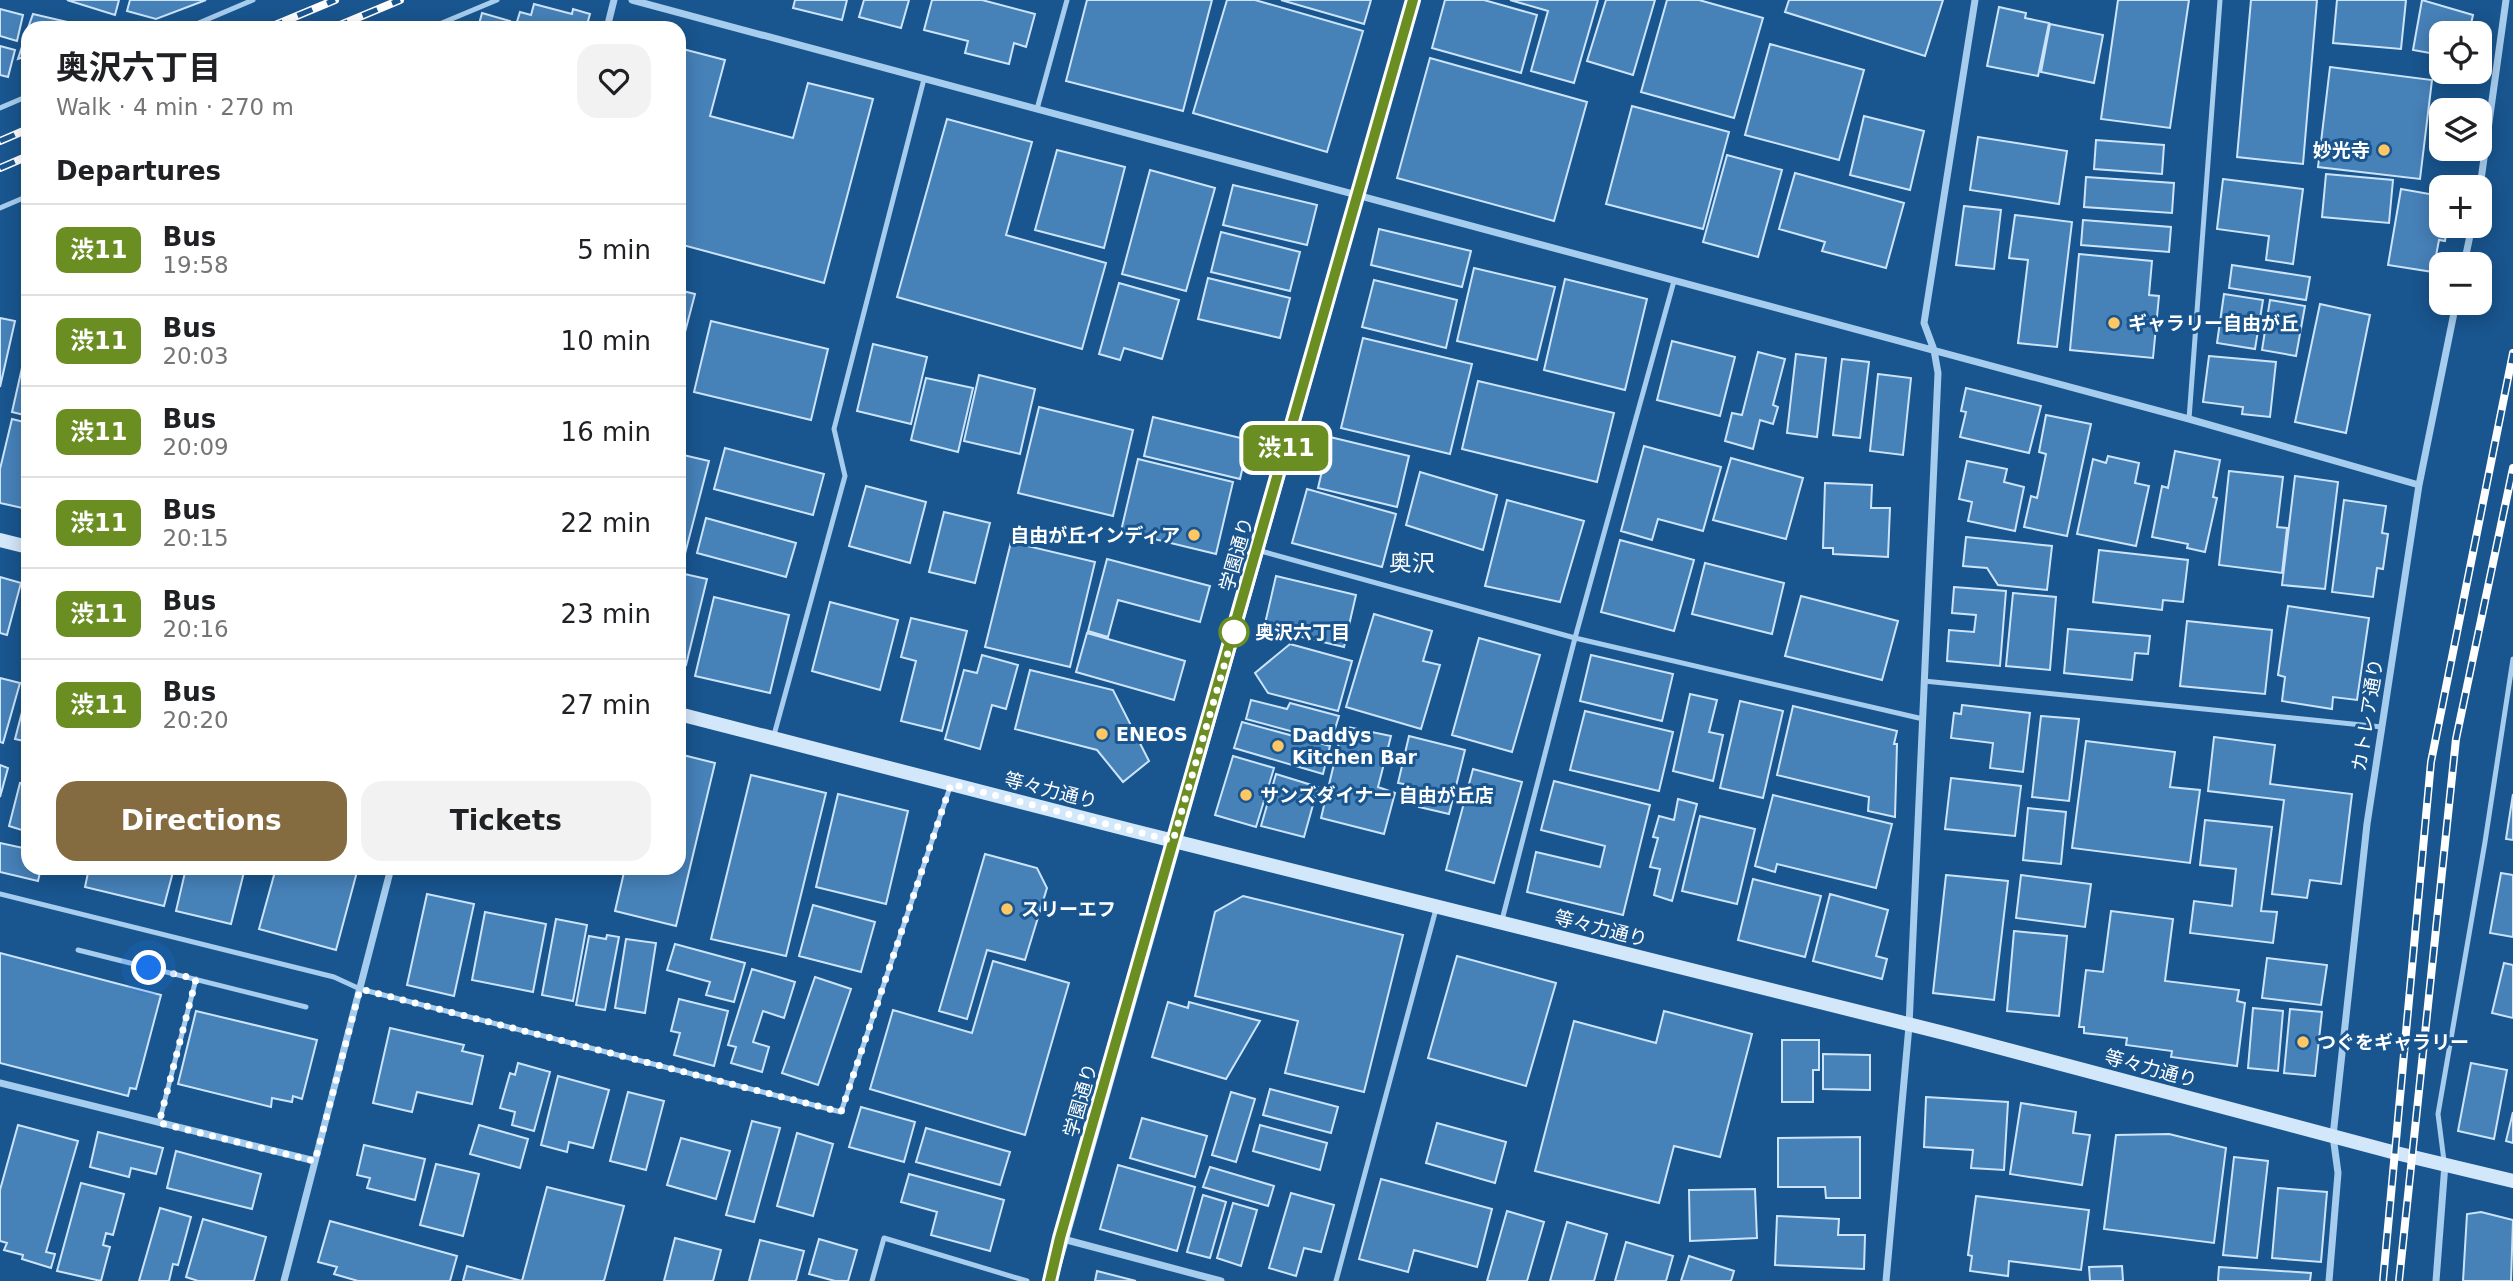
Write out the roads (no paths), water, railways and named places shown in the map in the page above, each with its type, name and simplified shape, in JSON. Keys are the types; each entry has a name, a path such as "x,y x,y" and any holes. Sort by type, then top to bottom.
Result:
{"street":[{"path":"609,21 614,0"},
{"path":"632,0 2189,419 2419,485"},
{"name":"学園通り","path":"1050,1281 1060,1238 1413,0"},
{"path":"1886,1281 1909,1026 1938,373 1934,350 1924,323 1975,0"},
{"path":"2482,175 2506,0"},
{"name":"カトレア通り","path":"2329,1281 2338,1173 2333,1136 2367,824 2419,485 2454,315"},
{"path":"0,540 21,545"},
{"name":"等々力通り","path":"686,716 1173,841 1952,1035 2513,1181"},
{"path":"284,1281 389,875"},
{"path":"0,1083 315,1161"},
{"path":"2436,1281 2445,1164"},
{"path":"1060,1238 1221,1281"}],"lane":[{"path":"204,21 253,0"},
{"path":"447,21 497,0"},
{"path":"1037,109 1067,0"},
{"path":"2189,419 2220,0"},
{"path":"773,738 845,476 834,429 924,79"},
{"path":"0,108 21,99"},
{"path":"0,208 21,199"},
{"path":"1501,923 1575,638 1674,281"},
{"path":"1257,550 1575,638 1923,719"},
{"path":"2445,1164 2438,1114 2485,842 2513,659"},
{"path":"1924,681 2382,727"},
{"path":"0,894 334,977 360,989 841,1112 951,784"},
{"path":"1336,1281 1436,907"},
{"path":"78,950 306,1007"},
{"path":"159,1123 196,979"},
{"path":"872,1281 884,1238 1027,1281"}],"railway":[{"path":"285,21 335,0"},
{"path":"350,21 400,0"},
{"path":"0,141 21,132"},
{"path":"0,168 21,159"},
{"path":"2383,1281 2431,762 2513,353"},
{"path":"2399,1281 2456,739 2513,468"}],"place":[{"name":"妙光寺","path":"2384,150"},
{"name":"ギャラリー自由が丘","path":"2114,323"},
{"name":"自由が丘インディア","path":"1194,535"},
{"name":"奥沢六丁目","path":"1234,632"},
{"name":"ENEOS","path":"1102,734"},
{"name":"Daddys Kitchen Bar","path":"1278,746"},
{"name":"サンズダイナー 自由が丘店","path":"1246,795"},
{"name":"スリーエフ","path":"1007,909"},
{"name":"つぐをギャラリー","path":"2303,1042"}],"district":[{"name":"奥沢","path":"1412,563"}]}
